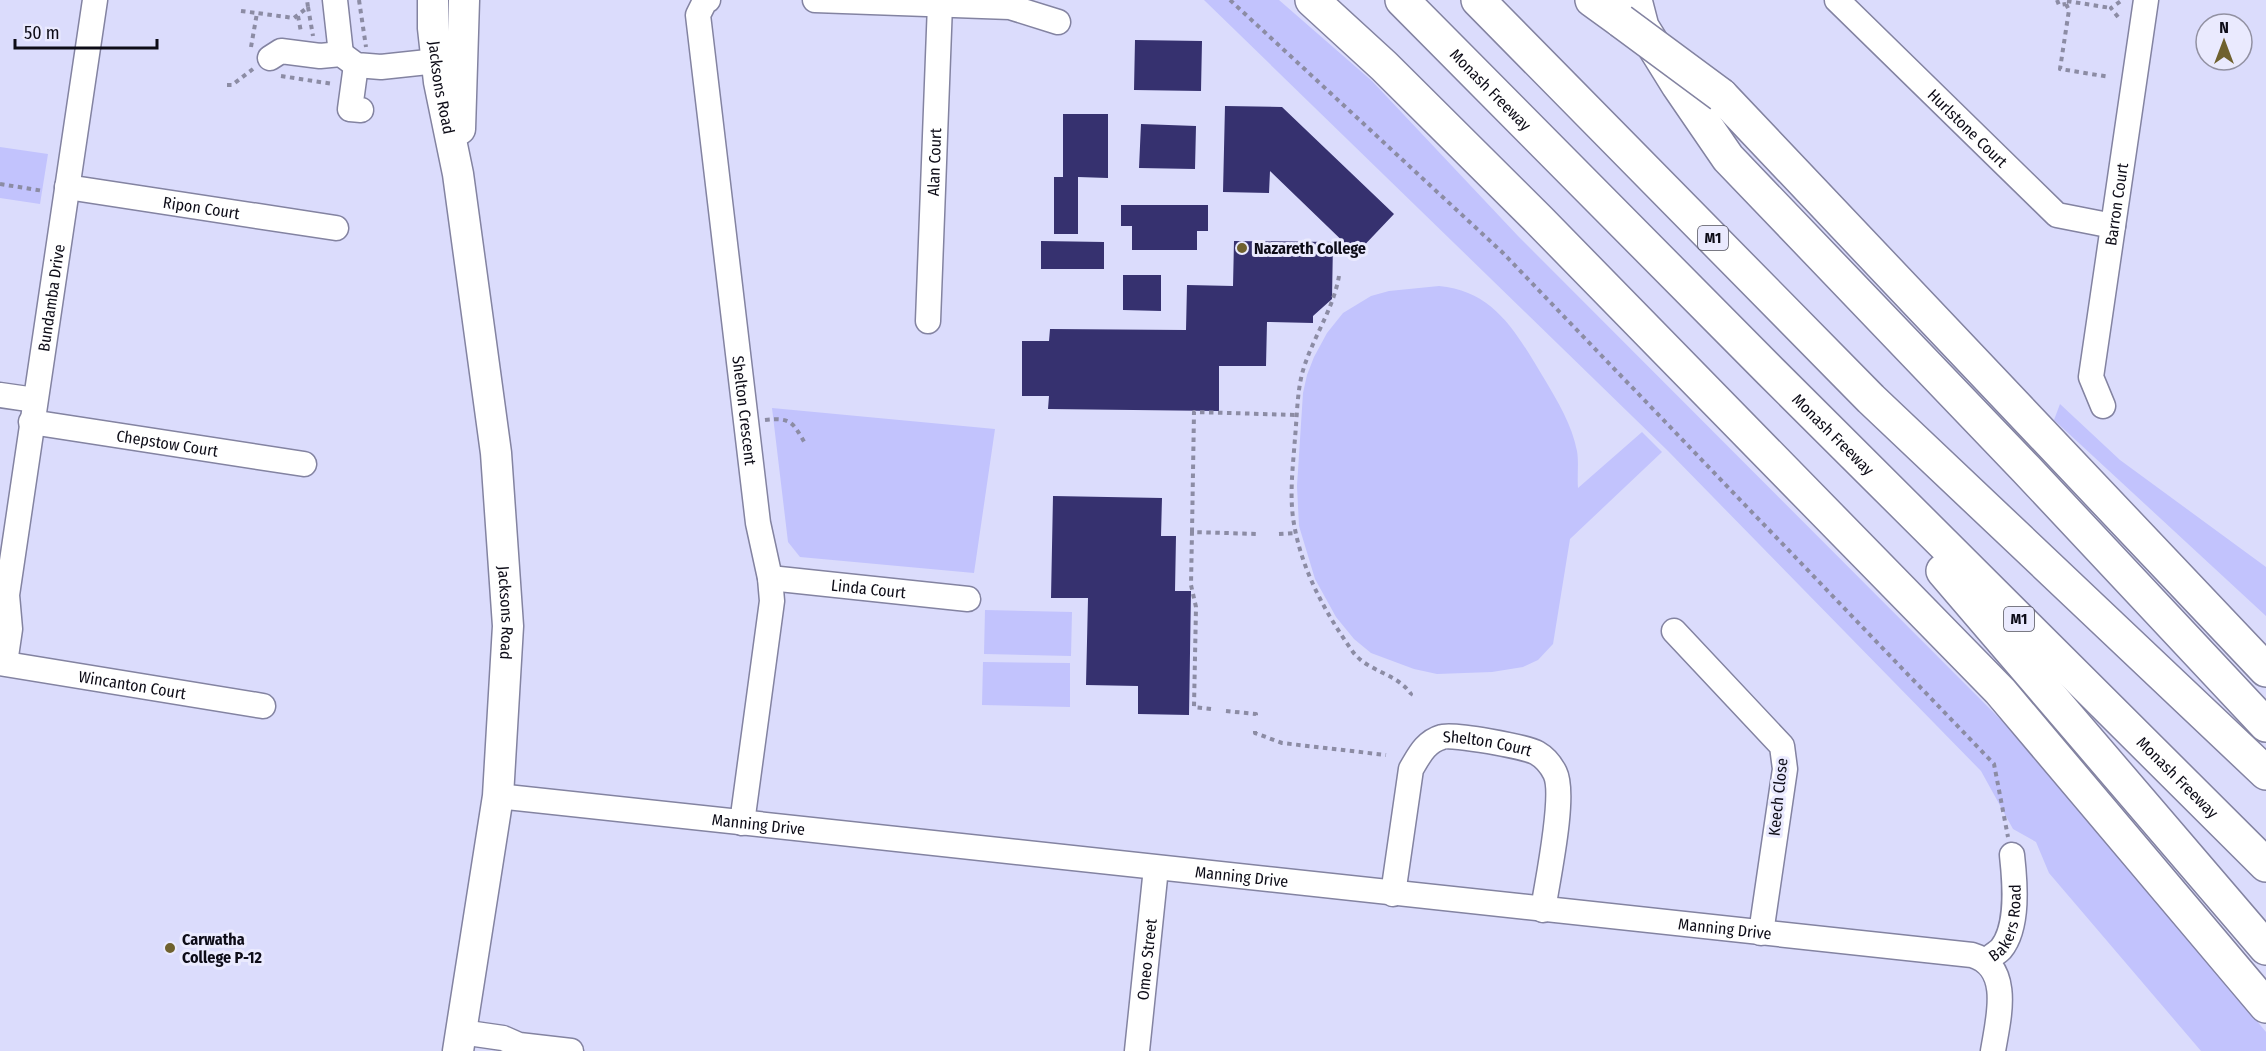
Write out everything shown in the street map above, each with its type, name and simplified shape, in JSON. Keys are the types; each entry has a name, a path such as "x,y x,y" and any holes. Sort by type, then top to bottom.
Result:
{"highway":[{"path":"1312,0 1384,66 1539,220 2000,691 2266,1006"},
{"name":"Monash Freeway","path":"1402,0 1771,372 2266,865"},
{"name":"M1","path":"1478,0 1871,399 2266,773"},
{"path":"1592,0 1628,11 1721,95 2266,670"},
{"path":"1628,11 1642,27 1728,158 2026,469 2266,725"},
{"path":"1771,372 2266,948"}],"main road":[{"name":"Jacksons Road","path":"433,0 441,92 458,174 496,453 508,626 498,796 459,1043"},
{"name":"Jacksons Road","path":"458,174 464,0"}],"street":[{"name":"Bundamba Drive","path":"2,663 10,629 3,602 33,411 56,189 95,0"},
{"path":"334,0 348,59 350,109 361,110"},
{"name":"Shelton Crescent","path":"708,0 705,1 698,15 758,523 770,578 771,616 742,823"},
{"path":"815,0 1010,7 1058,22"},
{"name":"Hurlstone Court","path":"1837,0 2057,215 2113,226"},
{"name":"Barron Court","path":"2103,406 2091,377 2146,0"},
{"name":"Alan Court","path":"928,321 940,4"},
{"path":"271,53 348,59 381,67 436,55"},
{"name":"Ripon Court","path":"56,189 336,228"},
{"name":"Chepstow Court","path":"0,396 33,411 304,464"},
{"name":"Linda Court","path":"770,578 968,599"},
{"name":"Keech Close","path":"1674,631 1782,746 1785,769 1761,933"},
{"name":"Wincanton Court","path":"2,663 263,706"},
{"name":"Shelton Court","path":"1393,894 1411,769 1420,751 1435,740 1450,736 1526,748 1543,758 1555,774 1560,796 1544,910"},
{"name":"Manning Drive","path":"498,796 1944,952 1986,960"},
{"name":"Bakers Road","path":"1993,1051 2000,1005 1998,981 1994,970 1986,960 2001,948 2011,925 2015,888 2012,855"},
{"name":"Omeo Street","path":"1137,1051 1156,868"},
{"path":"459,1043 504,1038 507,1049 571,1051"}],"path":[{"path":"359,0 366,50 377,48"},
{"path":"1230,0 1502,252 1994,764 2012,855"},
{"path":"2056,0 2059,5 2066,2 2111,8 2121,1"},
{"path":"2066,2 2069,10 2060,69 2110,77"},
{"path":"308,7 311,41"},
{"path":"2111,8 2118,17"},
{"path":"241,11 257,13"},
{"path":"297,15 303,35"},
{"path":"227,84 232,86 271,53"},
{"path":"0,184 56,189"},
{"path":"1339,276 1328,315 1302,375 1292,489 1296,533 1309,579 1353,651 1365,663 1400,681 1406,686 1410,695"},
{"path":"1211,709 1194,707 1197,607 1191,585 1194,412 1297,415"},
{"path":"746,422 782,418 792,422 806,445"},
{"path":"1192,532 1258,534"},
{"path":"1279,534 1296,533"},
{"path":"1226,711 1256,714 1256,717"},
{"path":"1255,731 1255,733 1282,743 1386,755"}],"shaded area":[{"path":"1204,0 1279,0 1372,81 1518,236 2042,761 2266,1032 2266,1051 2201,1051 2049,873 2036,842 2013,829 1981,771 1668,451"},
{"path":"0,147 48,154 40,204 0,198"},
{"path":"1439,286 1459,290 1476,297 1490,306 1515,332 1560,405 1568,423 1577,451 1578,488 1642,432 1662,452 1570,539 1553,644 1538,660 1523,667 1492,672 1437,674 1414,669 1371,653 1354,639 1336,617 1315,579 1299,526 1297,486 1303,393 1314,357 1327,333 1343,313 1371,296 1389,291"},
{"path":"2060,404 2120,460 2266,567 2266,616 2054,420"},
{"path":"772,408 995,429 974,573 800,557 788,542"},
{"path":"985,610 1072,612 1071,656 984,654"},
{"path":"983,662 1070,663 1070,707 982,705"}],"building":[{"path":"1135,40 1202,41 1201,91 1134,90"},
{"path":"1225,106 1282,107 1394,214 1356,254 1270,171 1269,193 1223,192"},
{"path":"1063,114 1108,114 1108,178 1078,177 1078,234 1054,234 1054,177 1063,177"},
{"path":"1141,124 1196,126 1195,169 1139,168"},
{"path":"1121,205 1208,205 1208,231 1197,231 1197,250 1132,250 1132,226 1121,226"},
{"path":"1041,241 1104,242 1104,269 1041,269"},
{"path":"1234,241 1333,242 1332,299 1313,316 1313,323 1267,322 1266,366 1219,366 1219,411 1048,409 1049,396 1022,396 1022,341 1049,341 1050,329 1186,330 1187,285 1233,286"},
{"path":"1123,275 1161,275 1161,311 1123,310"},
{"path":"1053,496 1162,498 1161,536 1176,536 1175,591 1191,591 1189,715 1138,714 1138,686 1086,685 1088,598 1051,598"}],"place":[{"name":"Nazareth College","path":"1242,248"},
{"name":"Carwatha College P-12","path":"170,948"}]}
